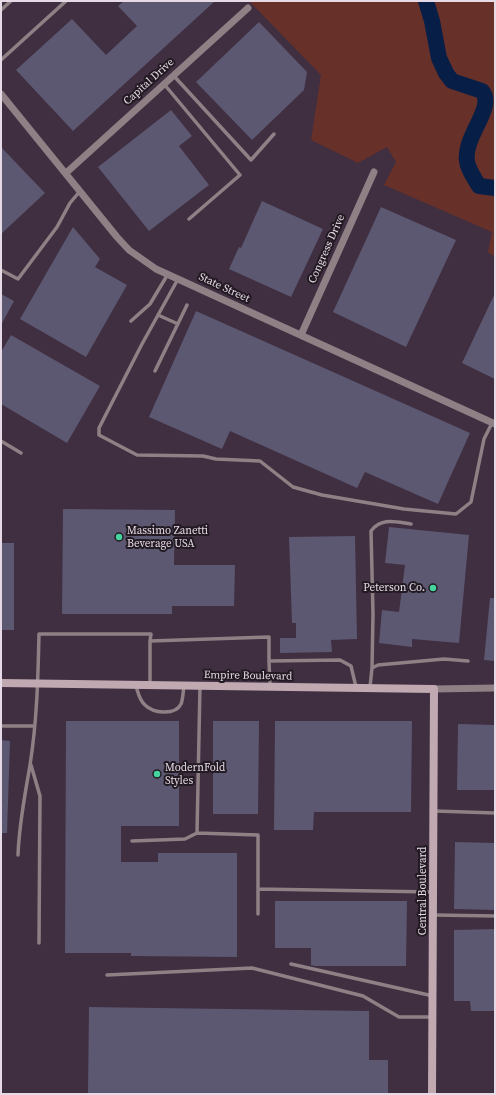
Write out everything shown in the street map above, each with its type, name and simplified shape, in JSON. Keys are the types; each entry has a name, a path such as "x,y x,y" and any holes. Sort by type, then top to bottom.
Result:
{"street":[{"name":"Capital Drive","path":"66,173 248,8"},
{"name":"State Street","path":"1,94 129,250 143,261 178,279 494,424"},
{"name":"Congress Drive","path":"301,335 374,172"},
{"name":"Empire Boulevard","path":"1,683 434,689 495,688"},
{"name":"Central Boulevard","path":"432,1094 434,1017 434,689"}],"lane":[{"path":"1,10 11,1"},
{"path":"1,60 66,1"},
{"path":"173,75 251,160 274,134"},
{"path":"164,84 240,175 189,219"},
{"path":"1,270 18,279 57,227 70,203 80,191"},
{"path":"131,321 150,304 168,274"},
{"path":"178,279 99,428 99,435 137,455 203,456 216,459 260,461 293,486 322,495 404,509 456,514 471,502 484,439 494,424"},
{"path":"155,371 187,305"},
{"path":"158,315 178,324"},
{"path":"1,441 21,453"},
{"path":"370,687 372,668 373,614 372,531 377,524 385,521 411,524"},
{"path":"18,855 19,826 30,764 39,683 39,634 151,634 150,685"},
{"path":"150,641 269,637 270,687"},
{"path":"372,668 389,663 444,659 468,661"},
{"path":"269,661 340,660 351,666 356,687"},
{"path":"136,684 140,698 144,705 152,710 169,712 177,709 181,704 184,686"},
{"path":"197,833 200,686"},
{"path":"1,726 34,726"},
{"path":"30,764 40,796 39,943"},
{"path":"435,811 495,813"},
{"path":"132,841 185,839 197,833 258,835 258,914"},
{"path":"258,889 434,892"},
{"path":"434,915 495,916"},
{"path":"291,964 434,996"},
{"path":"107,975 252,968 363,996 399,1017 434,1017"}],"shaded area":[{"path":"249,1 495,1 495,257 488,252 492,232 384,185 396,162 387,147 358,163 311,140 321,75"}],"building":[{"path":"124,1 215,1 73,131 16,70 72,19 106,55 137,26 118,6"},
{"path":"259,22 307,72 304,90 252,140 196,82"},
{"path":"171,110 192,136 179,146 209,185 149,231 98,167"},
{"path":"1,147 45,193 1,234"},
{"path":"262,201 323,229 291,297 229,269 239,247 241,248"},
{"path":"381,207 456,240 406,347 333,312"},
{"path":"73,227 100,259 95,267 127,285 86,357 20,319"},
{"path":"495,293 495,379 462,363"},
{"path":"1,294 14,301 1,325"},
{"path":"196,311 470,433 438,504 365,472 357,488 230,431 222,449 149,417"},
{"path":"11,335 100,386 67,443 1,404 1,352"},
{"name":"Massimo Zanetti Beverage USA","path":"63,509 175,510 174,565 235,565 234,606 172,606 172,614 62,614"},
{"name":"Peterson Co.","path":"389,527 469,535 459,643 412,639 412,647 379,643 382,610 399,612 405,565 385,563"},
{"path":"355,536 357,639 331,640 332,652 280,653 280,638 296,638 296,623 292,623 289,537"},
{"path":"1,543 14,543 14,630 1,630"},
{"path":"490,598 495,598 495,661 484,660"},
{"path":"66,721 179,721 179,826 121,826 121,862 158,862 158,853 237,853 237,957 131,956 131,953 65,953"},
{"path":"213,721 259,721 258,814 213,814"},
{"path":"275,721 412,721 411,812 314,812 313,830 274,830"},
{"path":"458,724 495,725 495,790 457,790"},
{"path":"1,740 10,741 7,833 1,833"},
{"path":"455,842 495,843 495,910 454,909"},
{"path":"275,901 407,901 406,966 315,966 311,965 311,948 275,948"},
{"path":"495,929 495,1011 471,1011 470,1001 454,1001 454,930"},
{"path":"89,1007 369,1011 369,1060 388,1060 388,1094 88,1094"}],"waterway":[{"path":"426,1 432,21 439,58 446,73 452,81 482,91 485,98 485,105 467,152 467,161 470,171 479,186 495,188"}],"place":[{"name":"Massimo Zanetti Beverage USA","path":"119,537"},
{"name":"Peterson Co.","path":"433,588"},
{"name":"ModernFold Styles","path":"157,774"}]}
